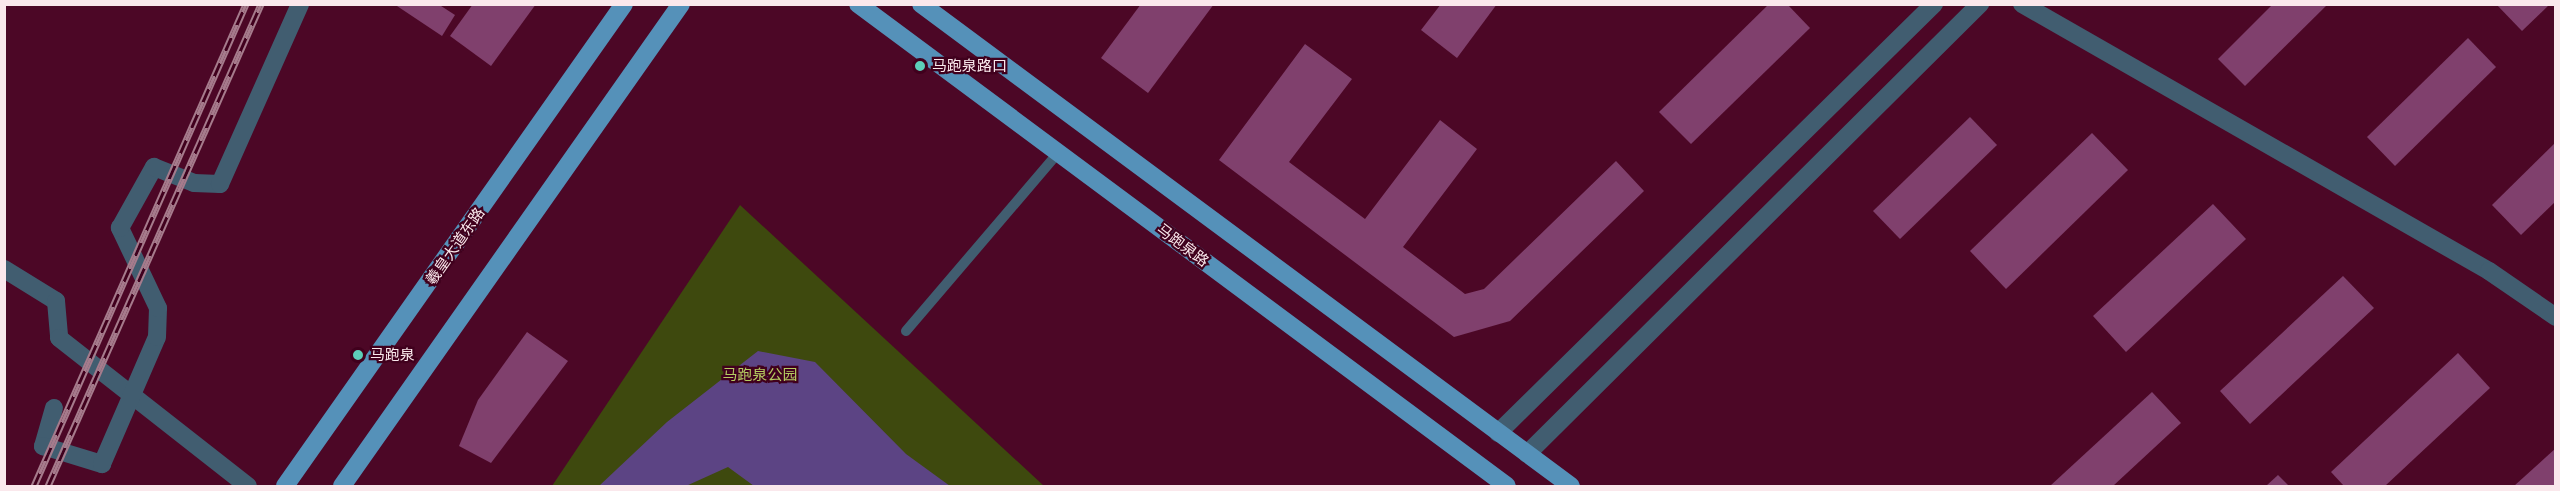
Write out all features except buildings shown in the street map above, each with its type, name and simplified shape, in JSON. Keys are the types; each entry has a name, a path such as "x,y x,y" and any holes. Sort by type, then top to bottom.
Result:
{"main road":[{"name":"羲皇大道东路","path":"285,486 624,4"},
{"path":"342,486 681,4"},
{"name":"马跑泉路","path":"858,4 1507,486"},
{"path":"921,4 1571,486"}],"street":[{"path":"54,408 43,446 102,464 134,397 157,337 158,308 120,228 154,167 194,183 220,184 300,4"},
{"path":"1498,433 1934,4"},
{"path":"1527,454 1980,4"},
{"path":"2022,4 2490,271 2556,317"},
{"path":"4,269 56,301 59,338 248,486"}],"lane":[{"path":"906,331 1058,153"}],"green space":[{"name":"马跑泉公园","path":"740,205 1044,486 552,486"}],"shaded area":[{"path":"758,351 815,362 906,454 950,486 754,486 728,467 686,486 599,486 667,422"}],"railway":[{"path":"34,486 246,4"},
{"path":"48,486 261,4"}],"place":[{"name":"马跑泉路口","path":"920,66"},
{"name":"马跑泉","path":"358,355"}]}
